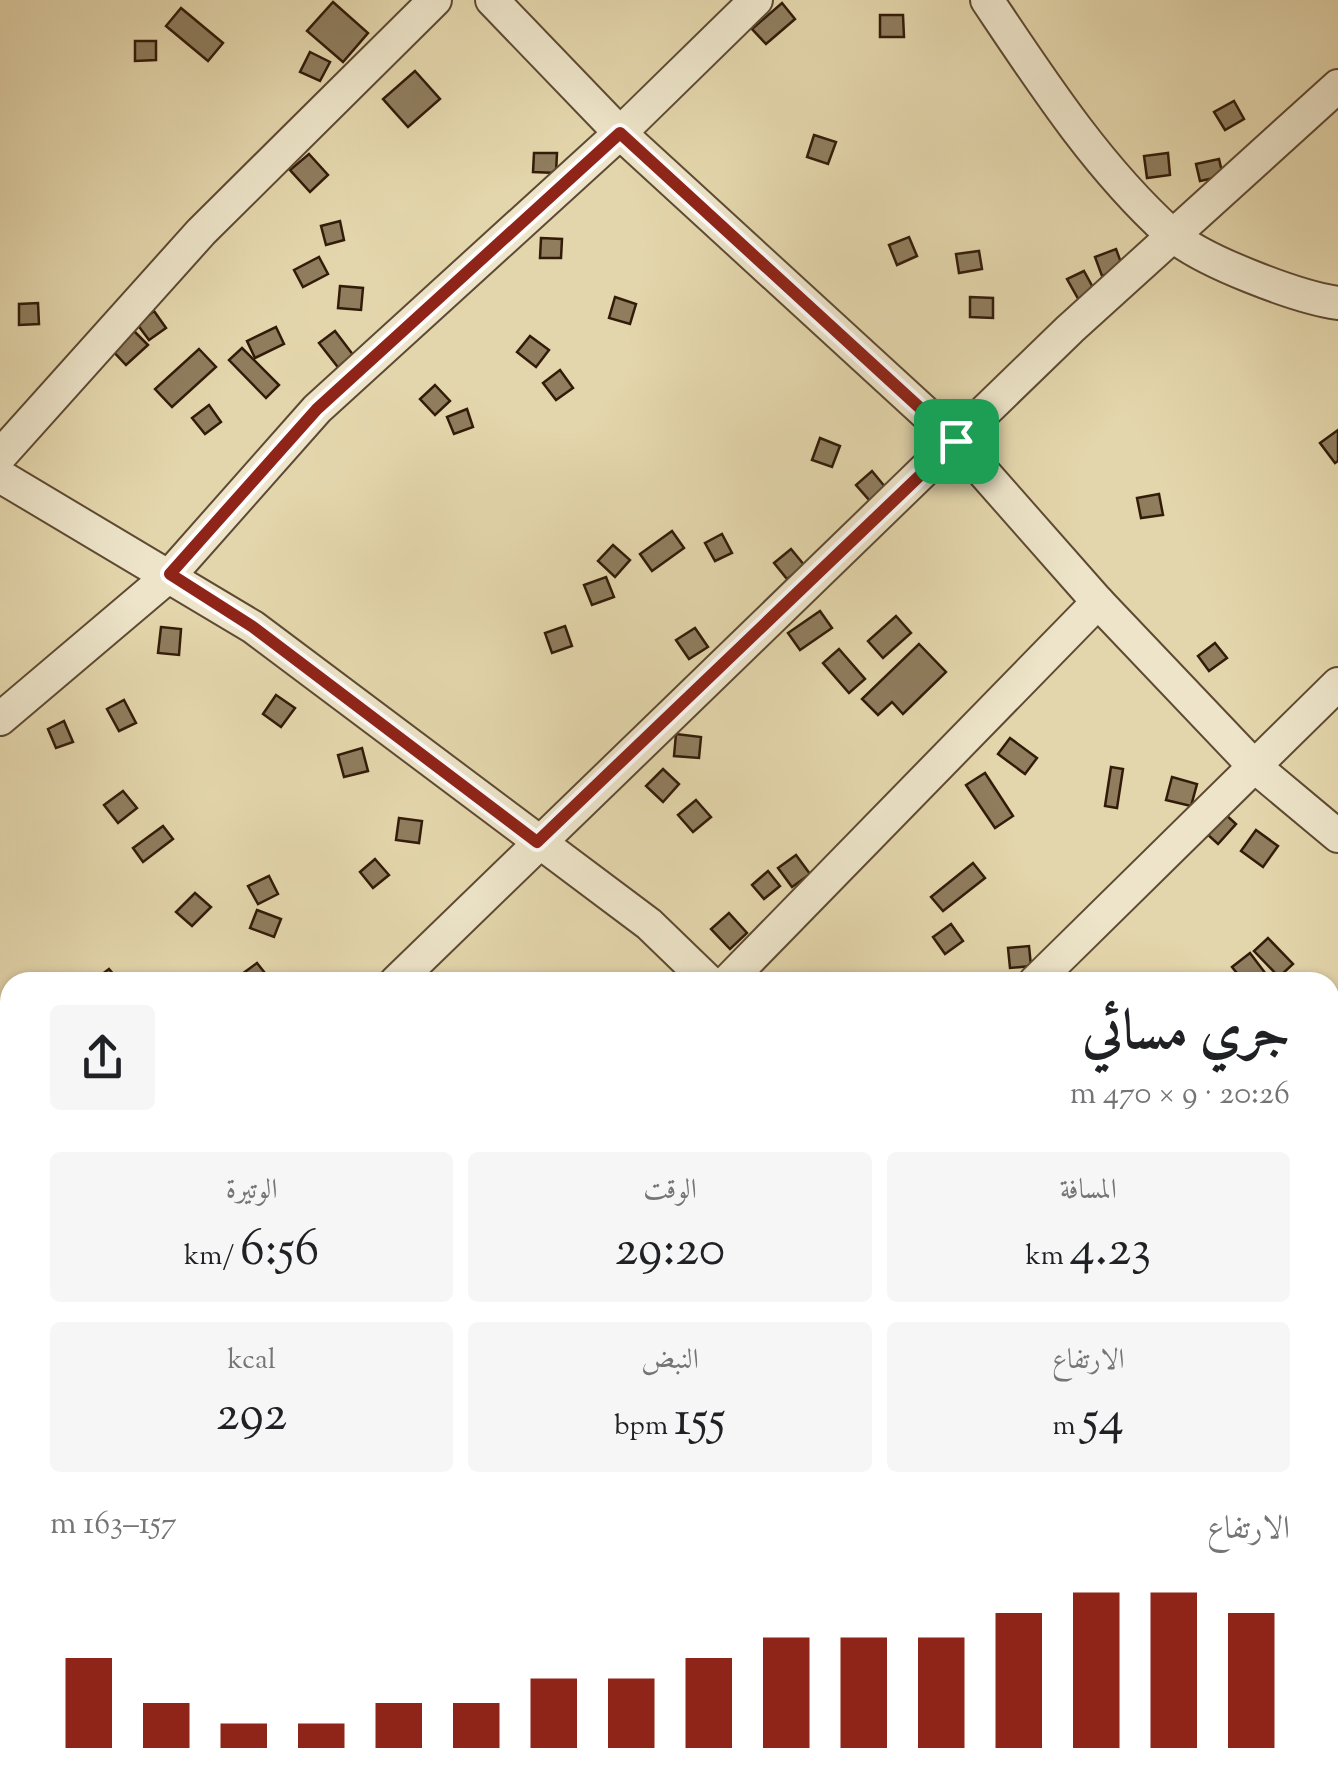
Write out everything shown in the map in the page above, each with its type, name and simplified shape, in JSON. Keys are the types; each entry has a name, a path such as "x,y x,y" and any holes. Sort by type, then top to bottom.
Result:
{"street":[{"path":"0,456 188,245 435,0"},
{"path":"492,0 620,133 956,441 1098,602 1253,765 1338,836"},
{"path":"0,720 170,574 317,409 620,133 756,0"},
{"path":"987,0 1065,116 1172,236 1253,277 1312,299 1338,302"},
{"path":"406,972 956,441 1172,236 1338,86"},
{"path":"0,476 253,627 649,924 699,972"},
{"path":"737,972 1098,602"},
{"path":"1045,972 1338,684"}],"building":[{"path":"333,2 368,33 343,62 307,31"},
{"path":"782,3 795,19 766,44 752,29"},
{"path":"181,8 223,43 208,61 166,26"},
{"path":"880,15 903,15 904,37 880,37"},
{"path":"135,41 156,41 156,60 135,61"},
{"path":"310,52 330,62 320,81 300,72"},
{"path":"415,71 440,99 408,127 383,99"},
{"path":"1234,101 1244,119 1225,130 1214,112"},
{"path":"814,135 836,142 828,164 807,157"},
{"path":"534,153 557,153 556,173 533,172"},
{"path":"1168,153 1170,175 1147,178 1144,156"},
{"path":"309,154 328,175 310,192 290,170"},
{"path":"1219,159 1223,176 1200,181 1196,164"},
{"path":"340,221 344,240 326,245 321,226"},
{"path":"909,237 917,256 897,265 889,245"},
{"path":"541,238 562,239 561,258 540,258"},
{"path":"1116,249 1123,268 1102,276 1095,257"},
{"path":"979,251 982,269 959,273 956,254"},
{"path":"319,257 328,274 303,287 294,270"},
{"path":"1084,271 1096,293 1080,302 1067,279"},
{"path":"340,286 363,288 361,310 338,308"},
{"path":"615,297 636,304 630,324 609,318"},
{"path":"970,297 993,298 993,318 970,317"},
{"path":"38,303 39,324 19,325 19,304"},
{"path":"154,311 166,328 149,340 137,324"},
{"path":"276,327 284,344 255,358 247,341"},
{"path":"132,329 148,345 126,365 111,349"},
{"path":"335,331 360,364 344,375 319,343"},
{"path":"530,336 549,350 536,367 517,352"},
{"path":"242,348 279,385 266,398 229,360"},
{"path":"199,349 216,367 172,407 155,389"},
{"path":"560,370 573,388 556,400 543,383"},
{"path":"435,385 450,401 435,415 420,399"},
{"path":"209,405 221,422 205,434 192,418"},
{"path":"467,409 473,427 454,434 447,417"},
{"path":"1338,430 1338,461 1335,463 1320,443"},
{"path":"820,438 840,446 832,467 812,460"},
{"path":"872,471 886,488 870,501 856,485"},
{"path":"1159,494 1163,515 1141,518 1137,498"},
{"path":"672,531 684,548 652,571 640,554"},
{"path":"722,534 732,553 715,561 705,543"},
{"path":"613,545 630,560 615,577 598,561"},
{"path":"791,549 805,566 787,579 774,563"},
{"path":"606,577 614,597 592,605 584,585"},
{"path":"820,611 832,628 800,650 788,633"},
{"path":"896,616 911,633 883,658 868,641"},
{"path":"565,626 572,646 552,653 545,633"},
{"path":"161,627 181,629 179,655 158,653"},
{"path":"695,628 708,647 689,659 676,640"},
{"path":"1215,643 1227,658 1209,671 1198,656"},
{"path":"919,644 946,672 903,714 892,702 878,715 862,699"},
{"path":"839,649 865,679 849,693 823,663"},
{"path":"276,695 295,708 281,727 263,714"},
{"path":"124,700 136,723 119,731 107,709"},
{"path":"64,721 73,742 56,748 48,729"},
{"path":"676,734 701,737 699,758 674,756"},
{"path":"1010,738 1037,758 1025,774 998,754"},
{"path":"362,748 368,771 344,777 338,755"},
{"path":"1111,767 1123,769 1117,808 1105,806"},
{"path":"663,769 679,784 663,802 646,786"},
{"path":"985,773 1013,816 995,828 966,785"},
{"path":"1172,777 1197,784 1191,806 1166,800"},
{"path":"123,791 137,808 118,823 104,805"},
{"path":"696,800 711,817 693,832 678,815"},
{"path":"1225,814 1236,824 1218,844 1207,834"},
{"path":"399,818 422,821 419,843 396,840"},
{"path":"163,826 173,839 143,862 133,848"},
{"path":"1256,830 1278,846 1263,867 1241,851"},
{"path":"796,855 810,874 792,887 778,868"},
{"path":"375,859 389,875 373,888 360,872"},
{"path":"973,863 985,878 943,911 931,897"},
{"path":"768,871 780,886 764,899 752,885"},
{"path":"269,876 278,894 258,904 248,886"},
{"path":"195,893 211,907 192,926 176,912"},
{"path":"257,910 281,919 274,937 250,928"},
{"path":"729,913 747,933 730,949 711,929"},
{"path":"951,924 963,941 945,954 933,937"},
{"path":"1268,938 1293,964 1284,972 1274,972 1254,951"},
{"path":"1029,946 1031,966 1010,968 1008,948"},
{"path":"1250,953 1264,972 1236,972 1232,967"},
{"path":"257,963 264,972 245,972"}],"route":[{"path":"620,133 956,441 537,842 253,627 170,574 317,409 620,133"}]}
